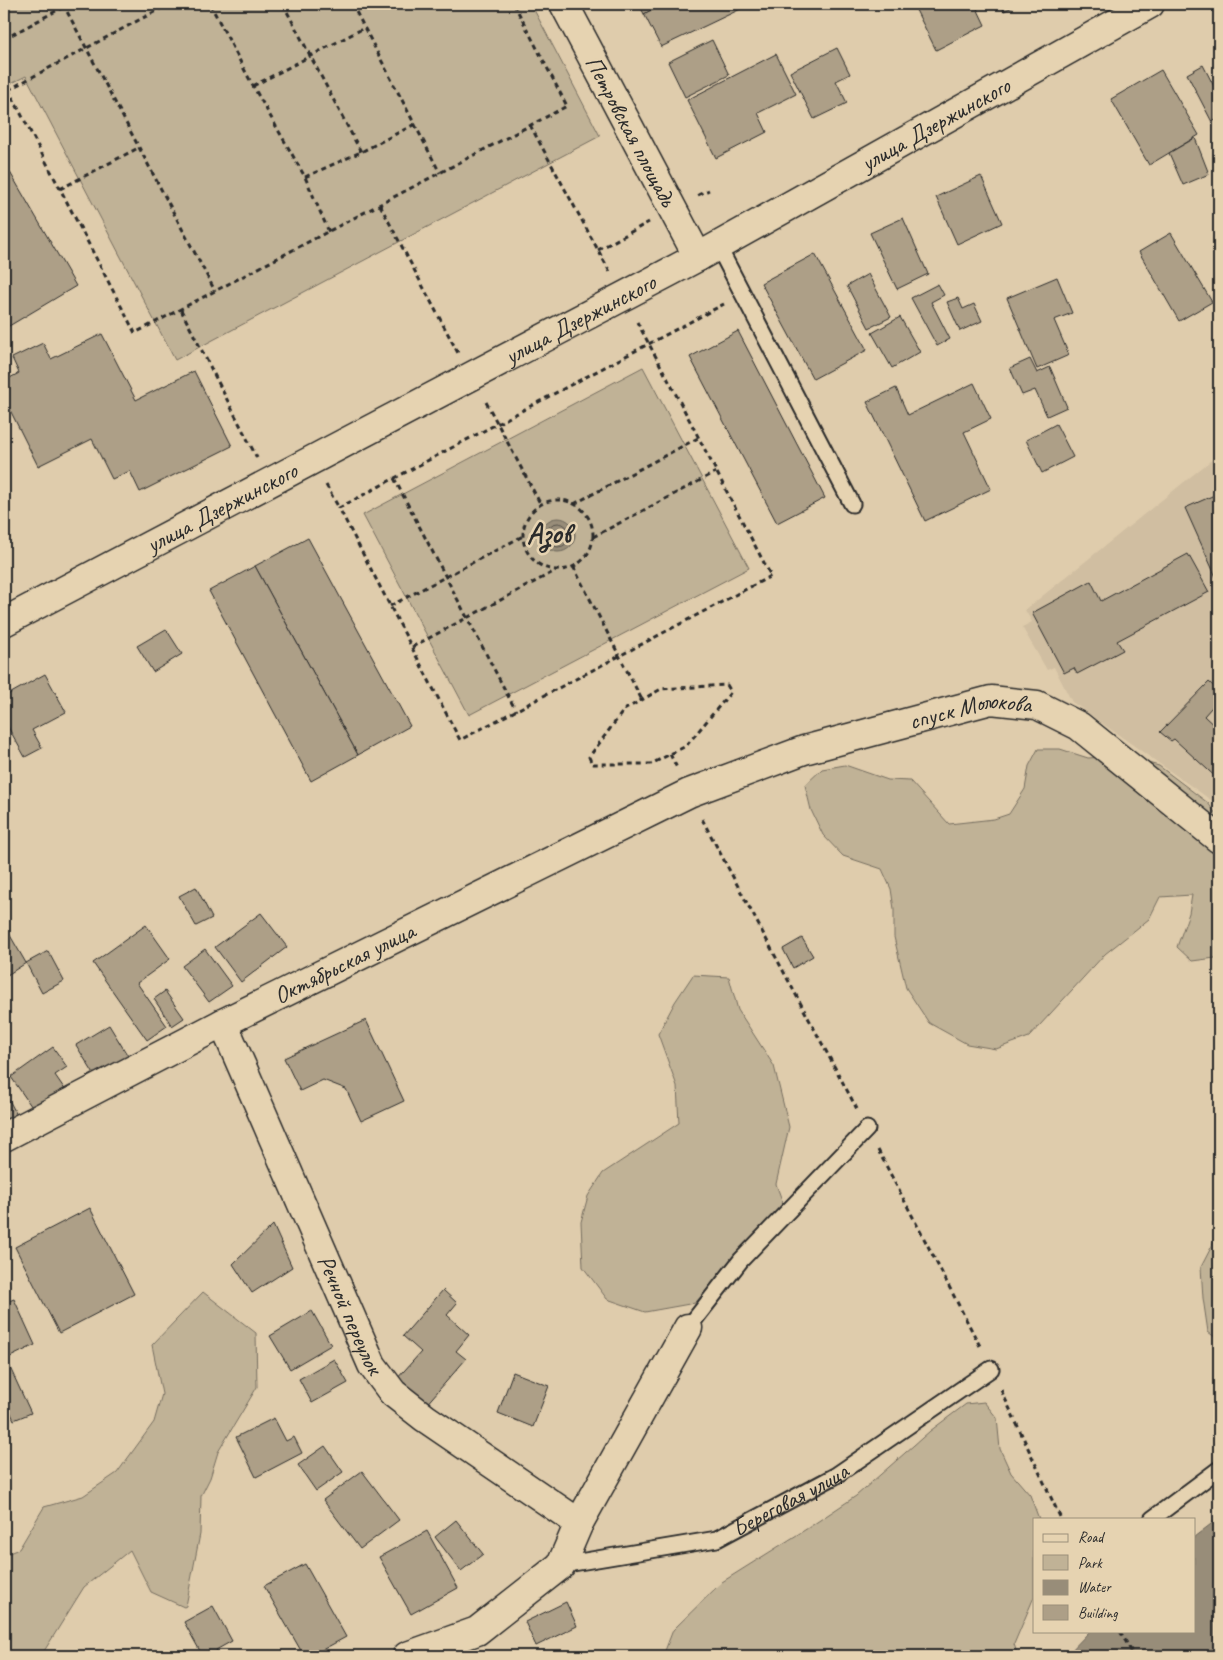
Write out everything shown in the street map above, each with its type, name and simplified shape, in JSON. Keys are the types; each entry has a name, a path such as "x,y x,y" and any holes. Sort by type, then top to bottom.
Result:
{"street":[{"name":"Петровская площадь","path":"564,4 708,252"},
{"name":"улица Дзержинского","path":"4,622 708,252 1150,4"},
{"name":"спуск Молокова","path":"689,793 804,750 991,700 1037,706 1079,726 1219,839"},
{"name":"Октябрьская улица","path":"4,1136 223,1022 689,793"},
{"name":"Речной переулок","path":"223,1022 372,1365 393,1393 424,1418 579,1523"},
{"name":"Береговая улица","path":"408,1656 477,1632 561,1565 579,1523 688,1328"}],"lane":[{"path":"708,252 852,504"},
{"path":"688,1328 741,1260 867,1129"},
{"name":"Береговая улица","path":"561,1565 717,1539 835,1476 992,1369"},
{"path":"1153,1518 1219,1469"}],"path":[{"path":"4,39 63,5 70,4"},
{"path":"8,90 169,4"},
{"path":"210,4 253,86 305,177 329,232"},
{"path":"283,4 361,152"},
{"path":"352,4 440,173"},
{"path":"4,81 136,333 568,106 514,4"},
{"path":"63,5 215,291"},
{"path":"253,86 364,28"},
{"path":"4,105 14,100"},
{"path":"305,177 361,152 415,124"},
{"path":"530,126 624,297"},
{"path":"60,188 138,148"},
{"path":"380,204 472,377"},
{"path":"181,310 270,483"},
{"path":"649,344 771,576 460,740 339,508 498,423 649,344"},
{"path":"498,423 541,504"},
{"path":"574,504 698,438"},
{"path":"593,537 716,472"},
{"path":"394,478 516,710"},
{"path":"412,647 558,570 580,563 589,551 593,529 586,514 574,504 568,501 554,500 541,504 535,509 526,521 523,536 527,550 536,562 550,569 558,570"},
{"path":"390,606 523,536"},
{"path":"573,566 642,700"},
{"path":"727,685 731,692 686,746 650,764 592,764 588,758 624,710 642,700 661,689 727,685"},
{"path":"689,793 992,1369 1061,1518"},
{"path":"1121,1632 1134,1656"}],"shaded area":[{"path":"1219,454 1219,811 1217,809 1218,805 1072,702 1054,667 1047,670 1022,627 1032,622 1025,610"}],"green space":[{"path":"4,4 531,4 600,136 175,360 26,76 4,87"},
{"path":"643,367 749,568 469,715 363,515"},
{"path":"1038,749 1060,749 1088,758 1122,756 1159,766 1208,803 1219,818 1219,955 1215,958 1192,961 1177,947 1189,913 1192,895 1160,897 1149,919 1105,954 1029,1037 996,1049 967,1044 929,1023 906,988 894,937 894,909 891,889 882,869 843,856 823,835 811,810 805,785 822,769 845,765 888,780 910,781 949,824 994,819 1009,814 1025,789 1029,766"},
{"path":"693,975 729,977 738,1010 774,1066 789,1127 776,1184 783,1203 773,1217 695,1303 645,1312 607,1299 583,1267 581,1222 588,1196 603,1173 679,1123 677,1086 658,1034 675,1002"},
{"path":"1217,1236 1219,1236 1219,1340 1208,1332 1201,1267"},
{"path":"203,1292 256,1333 257,1387 218,1452 210,1478 201,1496 200,1534 186,1606 184,1607 151,1592 130,1550 84,1587 41,1656 4,1656 4,1555 19,1549 44,1507 83,1496 117,1473 154,1422 162,1394 152,1345"},
{"path":"984,1402 997,1418 1000,1449 1011,1473 1030,1495 1039,1518 1033,1518 1033,1599 1014,1644 1018,1656 663,1656 673,1630 722,1582 856,1496 930,1431 966,1404"}],"water":[{"path":"558,518 565,519 570,523 574,528 574,542 570,547 565,551 558,552 551,551 546,547 542,542 541,535 542,528 546,523 551,519"},
{"path":"1219,1518 1219,1656 1066,1656 1089,1632 1196,1632 1196,1535"}],"building":[{"path":"639,4 662,4 644,14"},
{"path":"662,4 751,4 661,47 644,14"},
{"path":"913,4 975,4 985,25 936,50"},
{"path":"1001,4 1019,4 1004,11"},
{"path":"712,40 729,75 685,97 668,62"},
{"path":"837,48 850,74 836,81 847,103 814,119 790,72"},
{"path":"776,54 796,94 758,113 767,132 716,158 687,100"},
{"path":"1203,65 1219,96 1219,118 1212,122 1187,74"},
{"path":"1161,70 1199,135 1149,165 1111,99"},
{"path":"1195,138 1209,174 1183,185 1169,153"},
{"path":"4,162 76,286 4,329"},
{"path":"981,176 1002,223 957,244 936,197"},
{"path":"903,218 928,274 897,289 870,233"},
{"path":"1171,233 1212,302 1179,321 1139,252"},
{"path":"815,254 867,350 813,379 761,283"},
{"path":"868,274 891,317 869,328 847,286"},
{"path":"1057,277 1072,313 1054,320 1069,355 1037,369 1007,298"},
{"path":"938,284 944,295 931,302 950,339 937,346 911,298"},
{"path":"958,298 963,309 974,304 982,321 960,331 947,302"},
{"path":"900,317 920,352 892,368 872,333"},
{"path":"738,331 825,498 777,523 690,357"},
{"path":"102,334 136,400 194,371 232,446 140,492 130,471 112,479 92,439 38,466 4,398 4,381 19,373 12,358 43,343 51,359"},
{"path":"1030,359 1037,373 1050,367 1067,407 1047,416 1035,390 1022,395 1010,368"},
{"path":"974,383 991,419 964,432 991,489 925,521 867,402 896,388 908,415"},
{"path":"1056,424 1073,457 1042,473 1026,440"},
{"path":"1219,493 1219,576 1216,577 1185,508"},
{"path":"308,538 410,726 358,755 255,566"},
{"path":"1188,554 1209,592 1117,641 1123,650 1077,674 1074,668 1064,673 1032,613 1091,581 1101,601"},
{"path":"255,566 358,755 311,781 209,591"},
{"path":"166,629 182,654 153,672 137,646"},
{"path":"45,674 66,712 32,730 42,748 25,757 4,720 4,697"},
{"path":"1209,682 1219,691 1219,699 1204,716 1219,730 1219,780 1174,739 1171,741 1160,732"},
{"path":"196,887 212,918 196,926 179,896"},
{"path":"261,913 287,947 241,982 215,947"},
{"path":"4,925 26,963 4,977"},
{"path":"146,925 170,959 137,983 167,1026 147,1040 93,963"},
{"path":"802,938 813,956 793,968 783,949"},
{"path":"205,949 232,986 209,1002 182,966"},
{"path":"48,951 64,981 42,993 26,963"},
{"path":"165,991 184,1018 172,1026 154,999"},
{"path":"366,1020 404,1101 361,1121 346,1089 323,1080 300,1091 284,1058"},
{"path":"109,1025 128,1056 95,1076 76,1045"},
{"path":"53,1047 67,1067 55,1075 66,1091 36,1113 11,1077"},
{"path":"9,1100 18,1117 4,1124 4,1103"},
{"path":"90,1208 134,1294 59,1333 15,1247"},
{"path":"273,1225 292,1267 252,1293 233,1264"},
{"path":"443,1290 457,1303 447,1315 469,1335 456,1351 466,1359 425,1406 396,1380 421,1352 403,1336"},
{"path":"14,1299 35,1345 6,1359 31,1413 14,1420 4,1398 4,1303"},
{"path":"312,1311 331,1345 290,1369 270,1336"},
{"path":"334,1359 348,1383 312,1403 299,1379"},
{"path":"513,1372 549,1386 533,1427 498,1413"},
{"path":"274,1418 286,1441 294,1437 302,1453 256,1477 236,1437"},
{"path":"325,1446 343,1472 316,1491 298,1465"},
{"path":"362,1471 399,1520 360,1549 323,1500"},
{"path":"456,1520 483,1554 461,1571 435,1537"},
{"path":"427,1531 458,1588 411,1614 379,1557"},
{"path":"305,1564 346,1637 311,1656 304,1656 264,1586"},
{"path":"566,1602 577,1626 536,1646 525,1622"},
{"path":"213,1606 232,1641 216,1650 220,1656 190,1656 200,1651 184,1622"}],"district":[{"name":"Азов","path":"549,533"}]}
